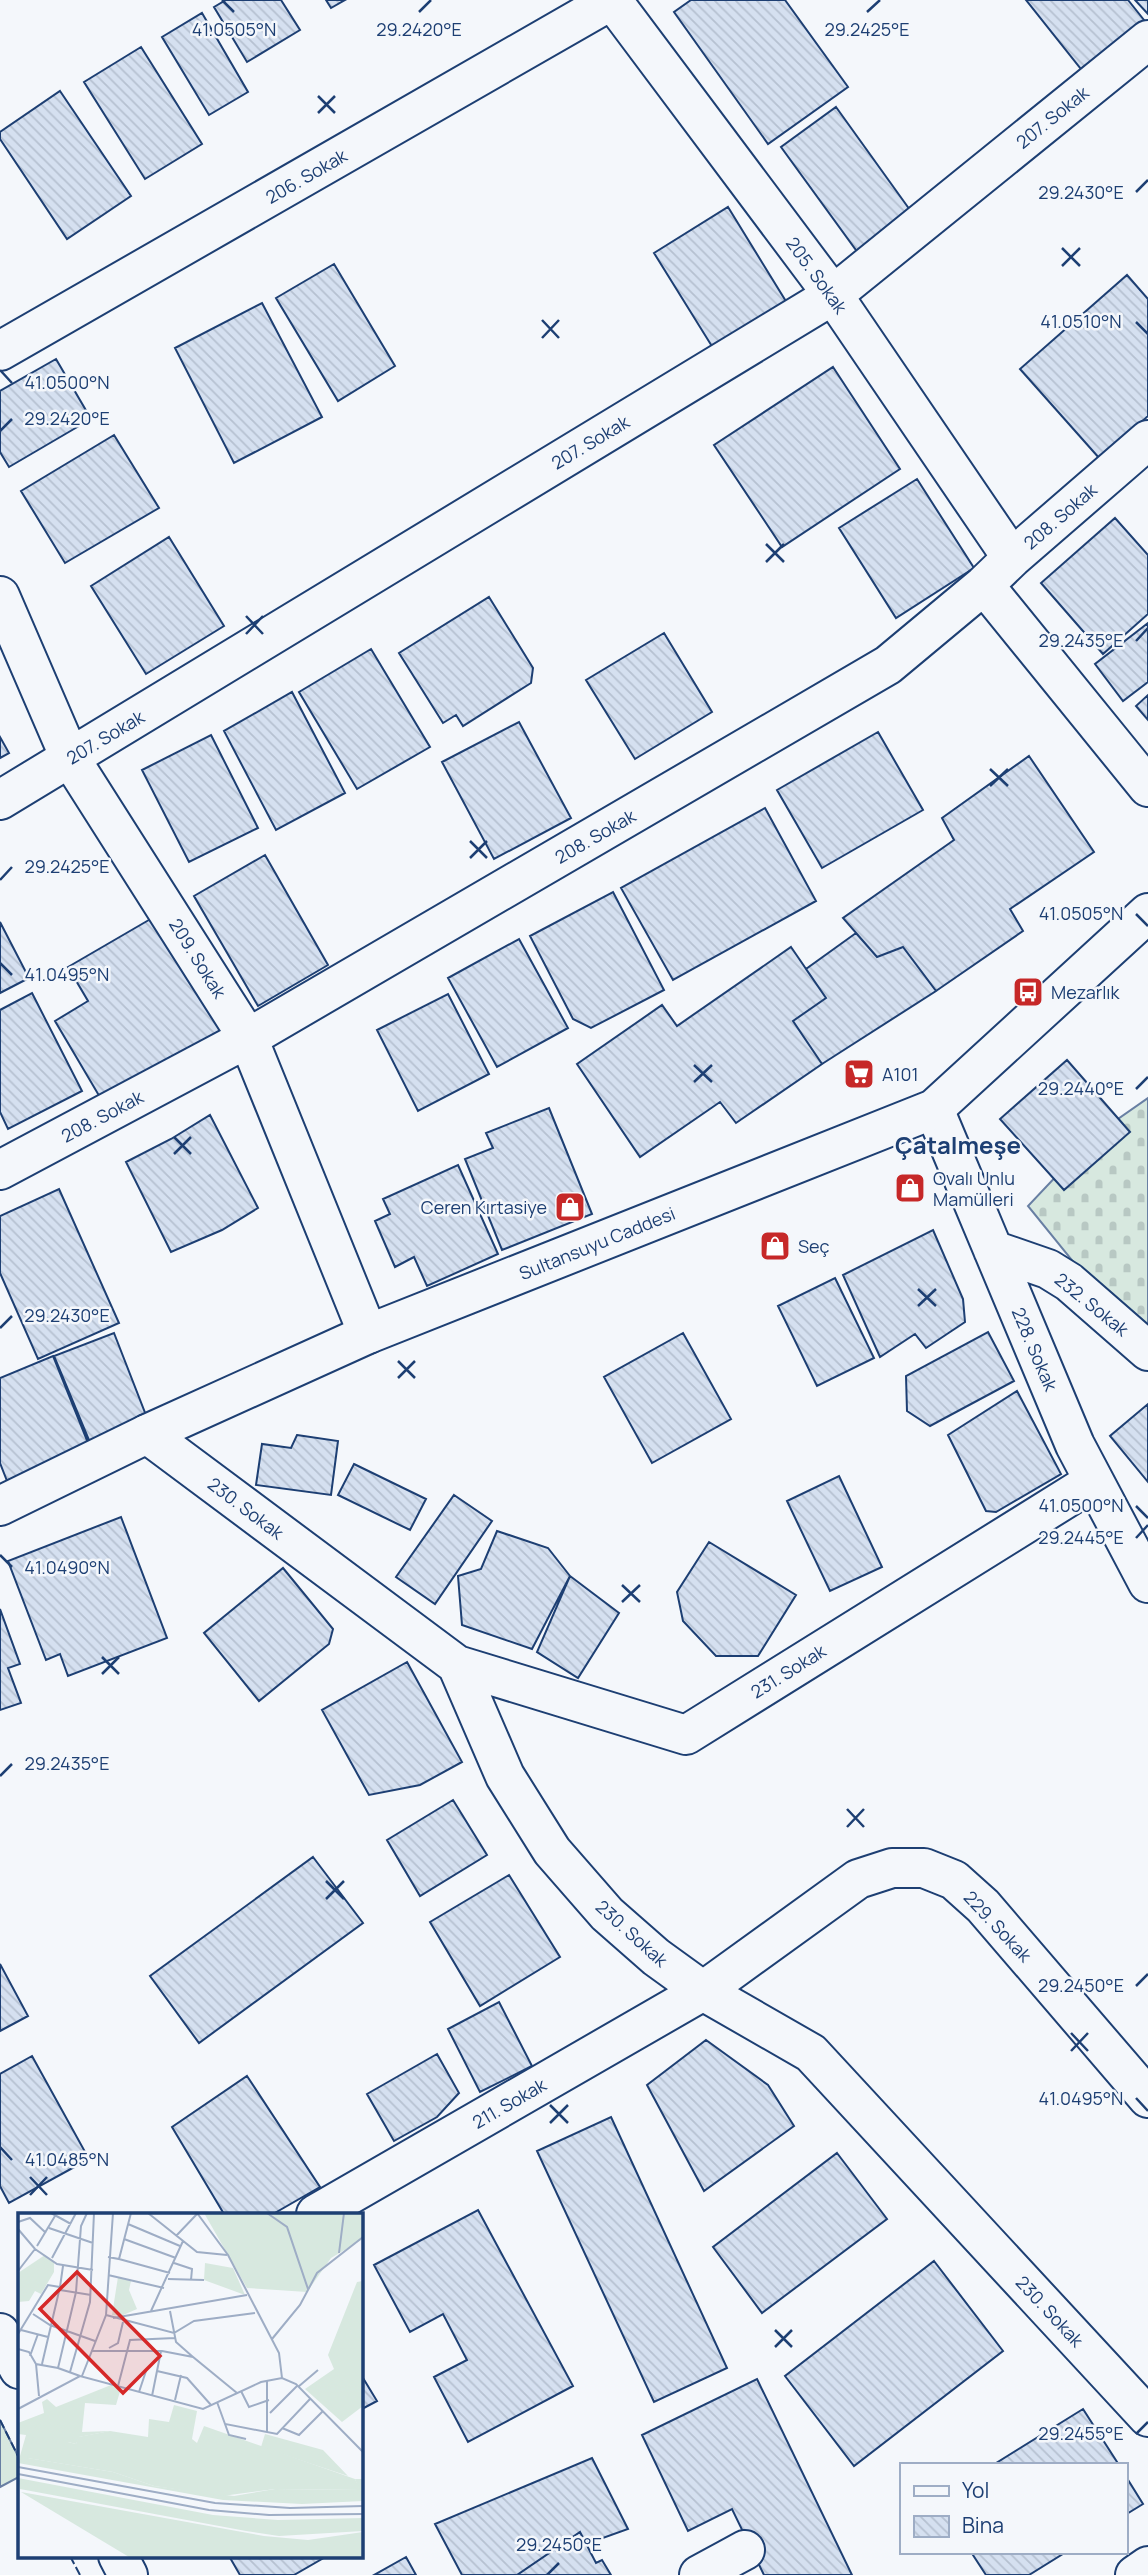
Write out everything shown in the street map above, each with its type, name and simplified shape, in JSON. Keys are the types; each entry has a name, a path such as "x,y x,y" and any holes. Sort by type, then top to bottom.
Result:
{"street":[{"name":"205. Sokak","path":"612,0 833,295 1012,558"},
{"name":"206. Sokak","path":"0,351 612,0"},
{"name":"207. Sokak","path":"0,800 833,295 1148,40"},
{"name":"208. Sokak","path":"0,1170 248,1038 888,665 984,585 1148,440"},
{"path":"984,585 1148,787"},
{"name":"209. Sokak","path":"0,596 70,758 248,1038 368,1334"},
{"name":"Sultansuyu Caddesi","path":"0,1506 147,1434 368,1334 934,1109 1148,912"},
{"name":"228. Sokak","path":"934,1109 1075,1445 1148,1583"},
{"name":"232. Sokak","path":"993,1250 1048,1269 1069,1282 1148,1351"},
{"name":"230. Sokak","path":"147,1434 457,1665 505,1776 552,1851 607,1914 656,1957 703,1991 811,2053 1148,2417"},
{"name":"231. Sokak","path":"457,1665 686,1735 1094,1481"},
{"name":"229. Sokak","path":"703,1991 858,1879 892,1867 924,1868 954,1880 983,1906 1148,2098"},
{"name":"211. Sokak","path":"318,2213 703,1991"},
{"path":"0,2333 18,2367"},
{"path":"699,2575 745,2550"},
{"path":"119,2558 128,2575"},
{"path":"1135,2575 1148,2566"}],"green space":[{"path":"1148,1098 1148,1354 1028,1206 1095,1135"},
{"path":"0,2420 18,2456 18,2478 0,2487"}],"building":[{"path":"226,0 281,0 300,30 247,62 214,7"},
{"path":"326,0 345,0 331,8"},
{"path":"691,0 785,0 848,87 768,144 674,12"},
{"path":"1026,0 1128,0 1144,20 1081,69"},
{"path":"1135,0 1148,0 1148,14"},
{"path":"202,13 248,92 209,115 162,37"},
{"path":"141,47 202,144 145,179 84,82"},
{"path":"60,91 131,196 67,239 0,139 0,132"},
{"path":"836,107 915,217 861,257 781,147"},
{"path":"728,207 787,303 713,348 654,253"},
{"path":"334,264 395,366 338,401 276,298"},
{"path":"1127,275 1148,299 1148,416 1100,459 1020,369"},
{"path":"262,303 322,417 234,463 175,348"},
{"path":"56,359 91,419 9,467 0,452 0,391"},
{"path":"833,367 900,469 782,547 714,445"},
{"path":"114,435 159,508 65,563 21,491"},
{"path":"917,479 974,568 896,618 839,528"},
{"path":"1115,518 1148,555 1148,614 1103,654 1041,583"},
{"path":"169,537 224,626 146,674 91,586"},
{"path":"489,597 533,668 531,683 463,726 456,715 443,723 399,653"},
{"path":"1148,623 1148,682 1123,701 1095,664"},
{"path":"664,633 712,712 635,759 586,680"},
{"path":"371,649 430,747 357,789 299,692"},
{"path":"292,692 345,793 276,830 224,731"},
{"path":"1148,695 1148,720 1136,706"},
{"path":"519,722 571,818 494,859 442,762"},
{"path":"878,732 923,810 822,868 777,790"},
{"path":"211,735 258,828 189,862 142,770"},
{"path":"0,737 9,753 0,758"},
{"path":"1029,756 1094,852 1010,909 1023,931 936,991 903,947 877,957 843,918 954,840 942,818"},
{"path":"765,808 816,901 673,980 621,888"},
{"path":"265,855 328,965 258,1006 194,896"},
{"path":"613,892 664,990 591,1028 573,1019 530,936"},
{"path":"154,917 221,1030 101,1099 55,1021 88,1001 68,967"},
{"path":"0,922 29,978 0,993"},
{"path":"856,933 877,957 903,947 936,991 822,1064 793,1021 826,998 806,969"},
{"path":"519,939 568,1028 497,1067 448,978"},
{"path":"791,947 826,998 793,1021 822,1064 736,1123 720,1102 640,1157 577,1064 662,1005 677,1026"},
{"path":"32,993 82,1091 8,1129 0,1112 0,1010"},
{"path":"448,994 489,1074 418,1111 377,1030"},
{"path":"1067,1060 1130,1132 1064,1190 1000,1119"},
{"path":"549,1108 592,1214 502,1250 465,1159 493,1148 486,1133"},
{"path":"210,1115 258,1208 222,1230 171,1252 126,1162"},
{"path":"458,1165 498,1254 427,1286 414,1257 395,1267 375,1221 390,1214 383,1199"},
{"path":"59,1189 119,1323 38,1359 0,1273 0,1216"},
{"path":"933,1230 963,1299 965,1322 926,1348 915,1334 880,1357 843,1275"},
{"path":"835,1278 874,1358 817,1386 778,1306"},
{"path":"988,1332 1014,1381 930,1426 907,1411 906,1376"},
{"path":"114,1333 149,1423 91,1445 54,1356"},
{"path":"683,1333 731,1419 652,1463 604,1377"},
{"path":"53,1356 92,1453 9,1486 0,1463 0,1378"},
{"path":"1017,1391 1061,1474 996,1512 986,1511 948,1435"},
{"path":"1148,1404 1148,1482 1110,1436"},
{"path":"297,1435 338,1441 331,1495 256,1485 262,1444 291,1448"},
{"path":"354,1464 426,1499 410,1530 338,1495"},
{"path":"839,1476 882,1567 830,1591 787,1501"},
{"path":"454,1495 492,1521 435,1604 396,1577"},
{"path":"121,1517 167,1638 68,1676 60,1654 46,1660 8,1561"},
{"path":"497,1531 548,1548 570,1576 532,1649 462,1625 458,1576 481,1569"},
{"path":"709,1542 796,1595 758,1656 716,1656 683,1621 677,1592"},
{"path":"283,1568 333,1629 329,1644 259,1701 204,1633"},
{"path":"570,1576 619,1613 578,1678 537,1652"},
{"path":"0,1609 20,1664 8,1668 21,1703 0,1710"},
{"path":"407,1662 462,1762 420,1785 369,1795 322,1710"},
{"path":"453,1800 487,1855 420,1896 387,1840"},
{"path":"313,1857 363,1923 199,2043 150,1976"},
{"path":"509,1875 560,1957 480,2006 430,1922"},
{"path":"0,1964 28,2016 0,2031"},
{"path":"499,2002 532,2066 480,2092 448,2029"},
{"path":"706,2040 768,2085 794,2126 704,2191 647,2085"},
{"path":"437,2054 459,2093 437,2117 394,2141 367,2094"},
{"path":"32,2056 89,2159 9,2203 0,2186 0,2074"},
{"path":"247,2076 320,2187 275,2213 223,2213 172,2127"},
{"path":"611,2117 727,2368 654,2402 537,2151"},
{"path":"837,2153 887,2219 762,2313 713,2247"},
{"path":"478,2210 573,2386 468,2442 434,2377 467,2360 443,2314 410,2332 374,2265"},
{"path":"934,2261 1003,2351 854,2466 785,2376"},
{"path":"362,2376 377,2401 362,2409"},
{"path":"757,2379 852,2575 764,2575 732,2509 688,2531 642,2435"},
{"path":"1083,2409 1118,2463 996,2463"},
{"path":"592,2458 628,2529 586,2544 580,2532 517,2575 462,2575 435,2524"},
{"path":"1127,2478 1143,2504 1127,2514"},
{"path":"580,2532 596,2563 602,2560 611,2575 517,2575"},
{"path":"972,2554 1063,2554 1029,2575 986,2575"},
{"path":"406,2557 416,2575 374,2575"},
{"path":"230,2558 324,2558 294,2575 240,2575"}],"fence":[{"path":"0,2420 18,2456"},
{"path":"71,2558 80,2575"}],"place":[{"name":"Mezarlık","path":"1028,992"},
{"name":"A101","path":"859,1074"},
{"name":"Ovalı Unlu Mamülleri","path":"910,1188"},
{"name":"Ceren Kırtasiye","path":"570,1207"},
{"name":"Seç","path":"775,1246"}],"district":[{"name":"Çatalmeşe","path":"958,1144"}]}
